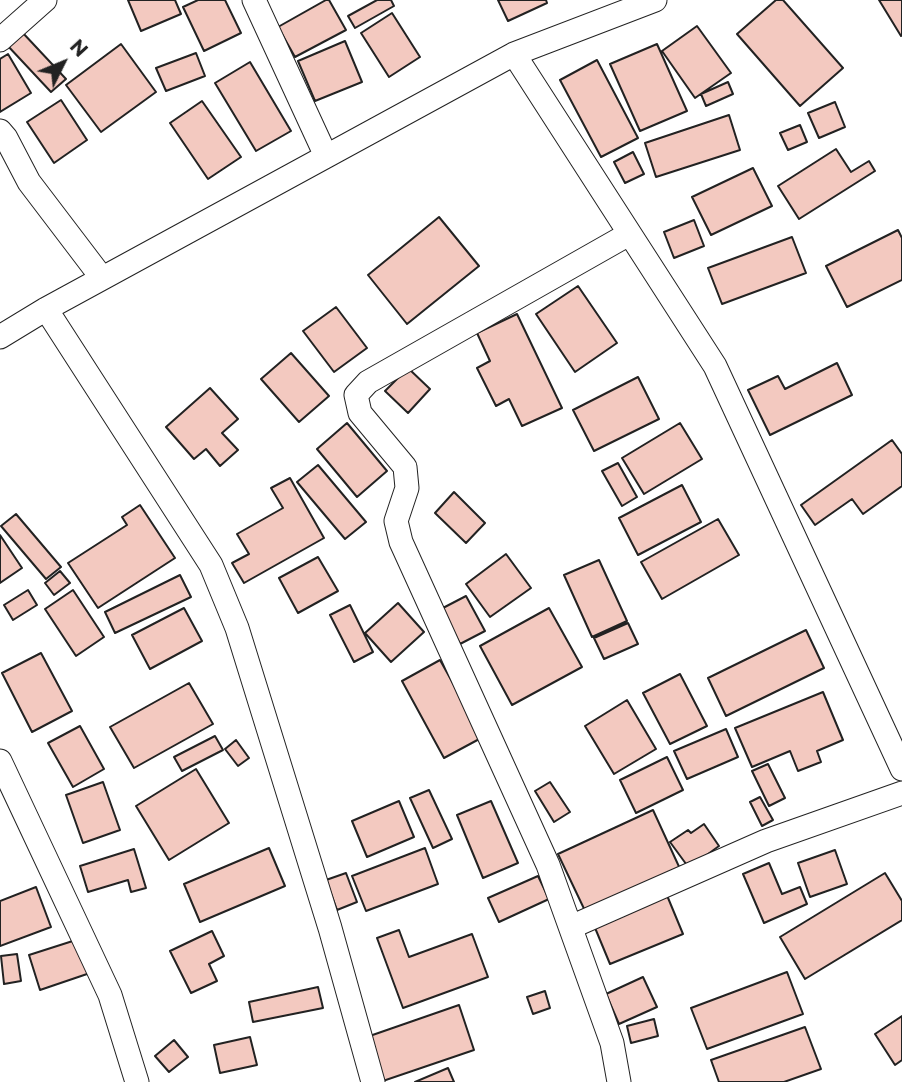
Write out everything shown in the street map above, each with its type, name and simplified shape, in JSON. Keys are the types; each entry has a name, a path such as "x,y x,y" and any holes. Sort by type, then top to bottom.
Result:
{"street":[{"path":"0,40 45,0"},
{"path":"254,0 326,156"},
{"path":"0,337 102,278 514,54 655,0"},
{"path":"514,54 715,366 902,769"},
{"path":"0,131 29,182 102,278"},
{"path":"620,1082 612,1044 548,865 401,542 396,521 407,488 405,467 360,413 356,395 368,382 629,234"},
{"path":"46,309 211,565 237,628 330,928 373,1082"},
{"path":"0,761 110,995 137,1082"},
{"path":"571,927 766,841 902,793"}],"building":[{"path":"128,0 175,0 181,14 141,31"},
{"path":"198,0 225,0 241,33 204,51 183,7"},
{"path":"329,0 346,30 295,57 278,27"},
{"path":"377,0 391,0 394,6 355,28 348,16"},
{"path":"498,0 546,0 547,3 508,21"},
{"path":"776,0 783,0 843,68 800,106 737,34"},
{"path":"879,0 902,0 901,36"},
{"path":"392,13 420,57 389,77 361,33"},
{"path":"697,26 731,73 695,98 662,51"},
{"path":"22,32 66,79 51,92 7,45"},
{"path":"345,41 362,82 315,101 298,61"},
{"path":"121,44 156,92 101,132 66,85"},
{"path":"657,44 687,111 640,131 610,64"},
{"path":"196,53 205,76 166,91 156,68"},
{"path":"8,54 31,93 0,112 0,59"},
{"path":"597,60 638,138 601,157 560,80"},
{"path":"250,62 291,131 256,151 215,83"},
{"path":"728,82 733,94 706,106 701,94"},
{"path":"61,100 87,140 54,163 27,122"},
{"path":"202,101 241,157 208,179 170,123"},
{"path":"835,102 845,127 819,138 808,113"},
{"path":"729,115 740,150 656,177 645,143"},
{"path":"800,125 807,142 788,150 780,133"},
{"path":"836,149 851,172 869,161 875,171 799,219 778,186"},
{"path":"633,152 644,174 625,183 614,162"},
{"path":"753,168 772,206 711,235 692,197"},
{"path":"439,217 479,266 407,324 368,275"},
{"path":"694,220 704,246 674,258 664,232"},
{"path":"898,230 902,238 902,280 847,307 826,266"},
{"path":"792,237 806,273 722,304 708,268"},
{"path":"578,286 617,343 575,372 536,314"},
{"path":"336,307 367,348 334,372 303,331"},
{"path":"517,314 562,408 522,426 509,399 496,406 477,368 490,361 477,333"},
{"path":"291,353 329,396 299,422 261,379"},
{"path":"837,363 852,395 770,435 748,390 778,376 785,389"},
{"path":"408,368 430,389 408,413 385,391"},
{"path":"638,377 659,419 594,451 573,410"},
{"path":"210,388 238,419 222,433 238,450 220,466 206,449 194,459 166,427"},
{"path":"347,423 387,471 357,497 317,449"},
{"path":"680,423 702,459 644,494 622,458"},
{"path":"892,440 902,454 902,486 863,514 852,499 815,525 801,505"},
{"path":"618,463 637,497 622,506 602,471"},
{"path":"318,465 366,522 345,539 297,482"},
{"path":"290,478 324,538 244,583 232,563 249,554 237,534 283,508 271,488"},
{"path":"682,485 701,522 638,555 619,518"},
{"path":"454,492 485,523 466,543 435,513"},
{"path":"140,505 175,558 98,608 68,563 127,525 122,517"},
{"path":"16,514 61,567 46,579 1,526"},
{"path":"718,519 739,555 662,599 641,562"},
{"path":"0,535 22,568 0,583"},
{"path":"506,554 531,588 490,617 466,584"},
{"path":"318,557 338,591 298,613 279,578"},
{"path":"599,560 627,621 592,637 564,575"},
{"path":"60,571 70,583 54,595 45,583"},
{"path":"180,575 191,597 115,633 105,612"},
{"path":"28,590 37,605 13,620 4,605"},
{"path":"73,590 104,637 76,656 45,609"},
{"path":"466,596 485,631 460,644 441,609"},
{"path":"398,603 424,632 391,662 365,633"},
{"path":"350,605 373,652 354,662 330,615"},
{"path":"184,608 202,641 150,669 132,635"},
{"path":"549,608 582,667 512,705 480,646"},
{"path":"628,623 638,644 604,659 594,638"},
{"path":"806,630 824,668 726,716 708,678"},
{"path":"41,653 72,711 32,732 2,673"},
{"path":"440,660 483,737 444,758 402,681"},
{"path":"680,674 707,726 670,744 643,693"},
{"path":"189,683 213,724 134,768 110,727"},
{"path":"823,692 843,740 817,751 821,762 798,771 790,751 752,767 735,728"},
{"path":"627,700 656,749 614,774 585,726"},
{"path":"80,726 104,769 73,787 48,743"},
{"path":"726,729 738,757 687,779 674,751"},
{"path":"215,736 223,750 182,771 174,757"},
{"path":"236,740 249,758 238,766 225,749"},
{"path":"667,757 683,790 636,813 620,780"},
{"path":"768,764 785,798 769,806 752,771"},
{"path":"196,769 229,823 169,860 136,806"},
{"path":"103,782 120,830 83,843 66,795"},
{"path":"550,782 570,812 554,822 535,791"},
{"path":"429,790 452,839 433,848 410,798"},
{"path":"760,797 773,820 762,826 750,802"},
{"path":"399,801 414,837 367,857 352,821"},
{"path":"491,801 518,863 483,878 457,815"},
{"path":"653,810 681,871 587,915 558,854"},
{"path":"704,824 719,846 689,868 670,842 688,830 691,833"},
{"path":"269,848 285,886 200,922 184,884"},
{"path":"425,848 438,884 366,911 352,876"},
{"path":"134,849 146,888 131,892 128,880 88,892 80,866"},
{"path":"835,850 847,884 810,897 798,863"},
{"path":"769,863 782,894 800,887 807,904 764,923 743,874"},
{"path":"346,873 357,902 337,910 326,880"},
{"path":"885,873 902,901 902,920 805,979 780,937"},
{"path":"538,876 549,899 499,922 488,898"},
{"path":"36,887 51,927 0,946 0,901"},
{"path":"666,893 683,934 610,964 593,923"},
{"path":"399,930 409,957 472,934 488,977 403,1008 377,938"},
{"path":"212,931 224,956 209,964 217,981 191,993 170,951"},
{"path":"79,939 90,973 40,990 29,955"},
{"path":"17,954 21,981 4,984 1,956"},
{"path":"787,972 803,1014 707,1049 691,1008"},
{"path":"643,977 657,1007 619,1024 606,994"},
{"path":"318,987 323,1008 253,1022 249,1002"},
{"path":"545,991 550,1008 533,1014 527,997"},
{"path":"459,1005 474,1050 380,1082 361,1039"},
{"path":"902,1016 902,1060 895,1065 875,1034"},
{"path":"654,1019 658,1036 631,1043 627,1026"},
{"path":"805,1027 821,1069 784,1082 719,1082 711,1060"},
{"path":"250,1037 257,1065 220,1073 214,1045"},
{"path":"174,1040 188,1057 169,1072 155,1056"},
{"path":"448,1068 454,1082 415,1082"}]}
